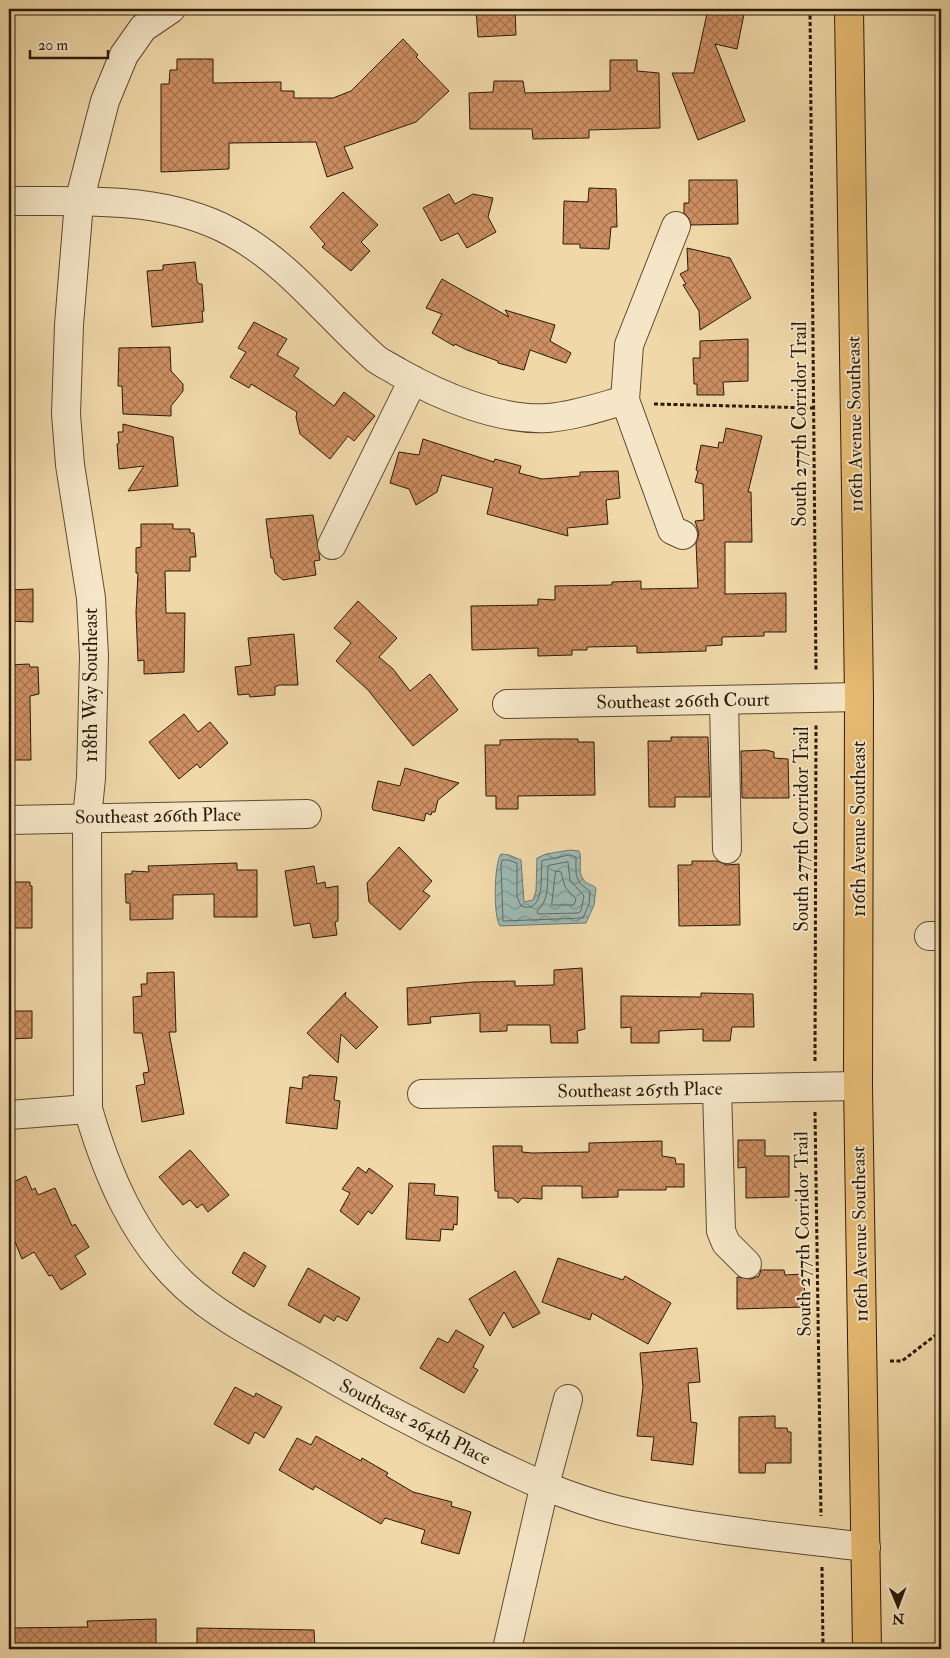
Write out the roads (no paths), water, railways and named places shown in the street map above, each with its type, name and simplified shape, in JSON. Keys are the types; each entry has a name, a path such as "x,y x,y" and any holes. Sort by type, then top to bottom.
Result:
{"main road":[{"name":"116th Avenue Southeast","path":"849,9 859,698 858,1086 867,1649"}],"street":[{"name":"118th Way Southeast","path":"88,1109 86,818 91,778 94,656 91,598 70,465 66,414 68,325 79,202 105,101 124,55 143,28 171,9"},
{"path":"9,201 125,202 157,206 230,232 257,248 294,278 377,359 413,380 459,402 502,413 546,418 575,414 625,400"},
{"path":"676,226 629,345 625,400 672,530 683,535"},
{"path":"332,544 413,380"},
{"name":"Southeast 266th Court","path":"506,704 859,698"},
{"path":"724,700 727,850"},
{"name":"Southeast 266th Place","path":"9,820 307,814"},
{"name":"Southeast 265th Place","path":"422,1094 858,1086"},
{"path":"717,1089 721,1231 726,1243 747,1264"},
{"path":"9,1115 88,1109"},
{"name":"Southeast 264th Place","path":"88,1109 101,1153 118,1193 146,1242 184,1286 229,1320 393,1414 544,1488 616,1510 692,1525 866,1547"},
{"path":"507,1649 544,1488 568,1399"}],"water":[{"path":"570,850 579,851 581,876 586,882 596,888 594,905 586,923 500,926 496,912 495,890 497,868 501,854 521,860 524,902 533,900 536,891 537,858 546,854"},
{"path":"941,1434 941,1518 937,1525 938,1442"}]}
